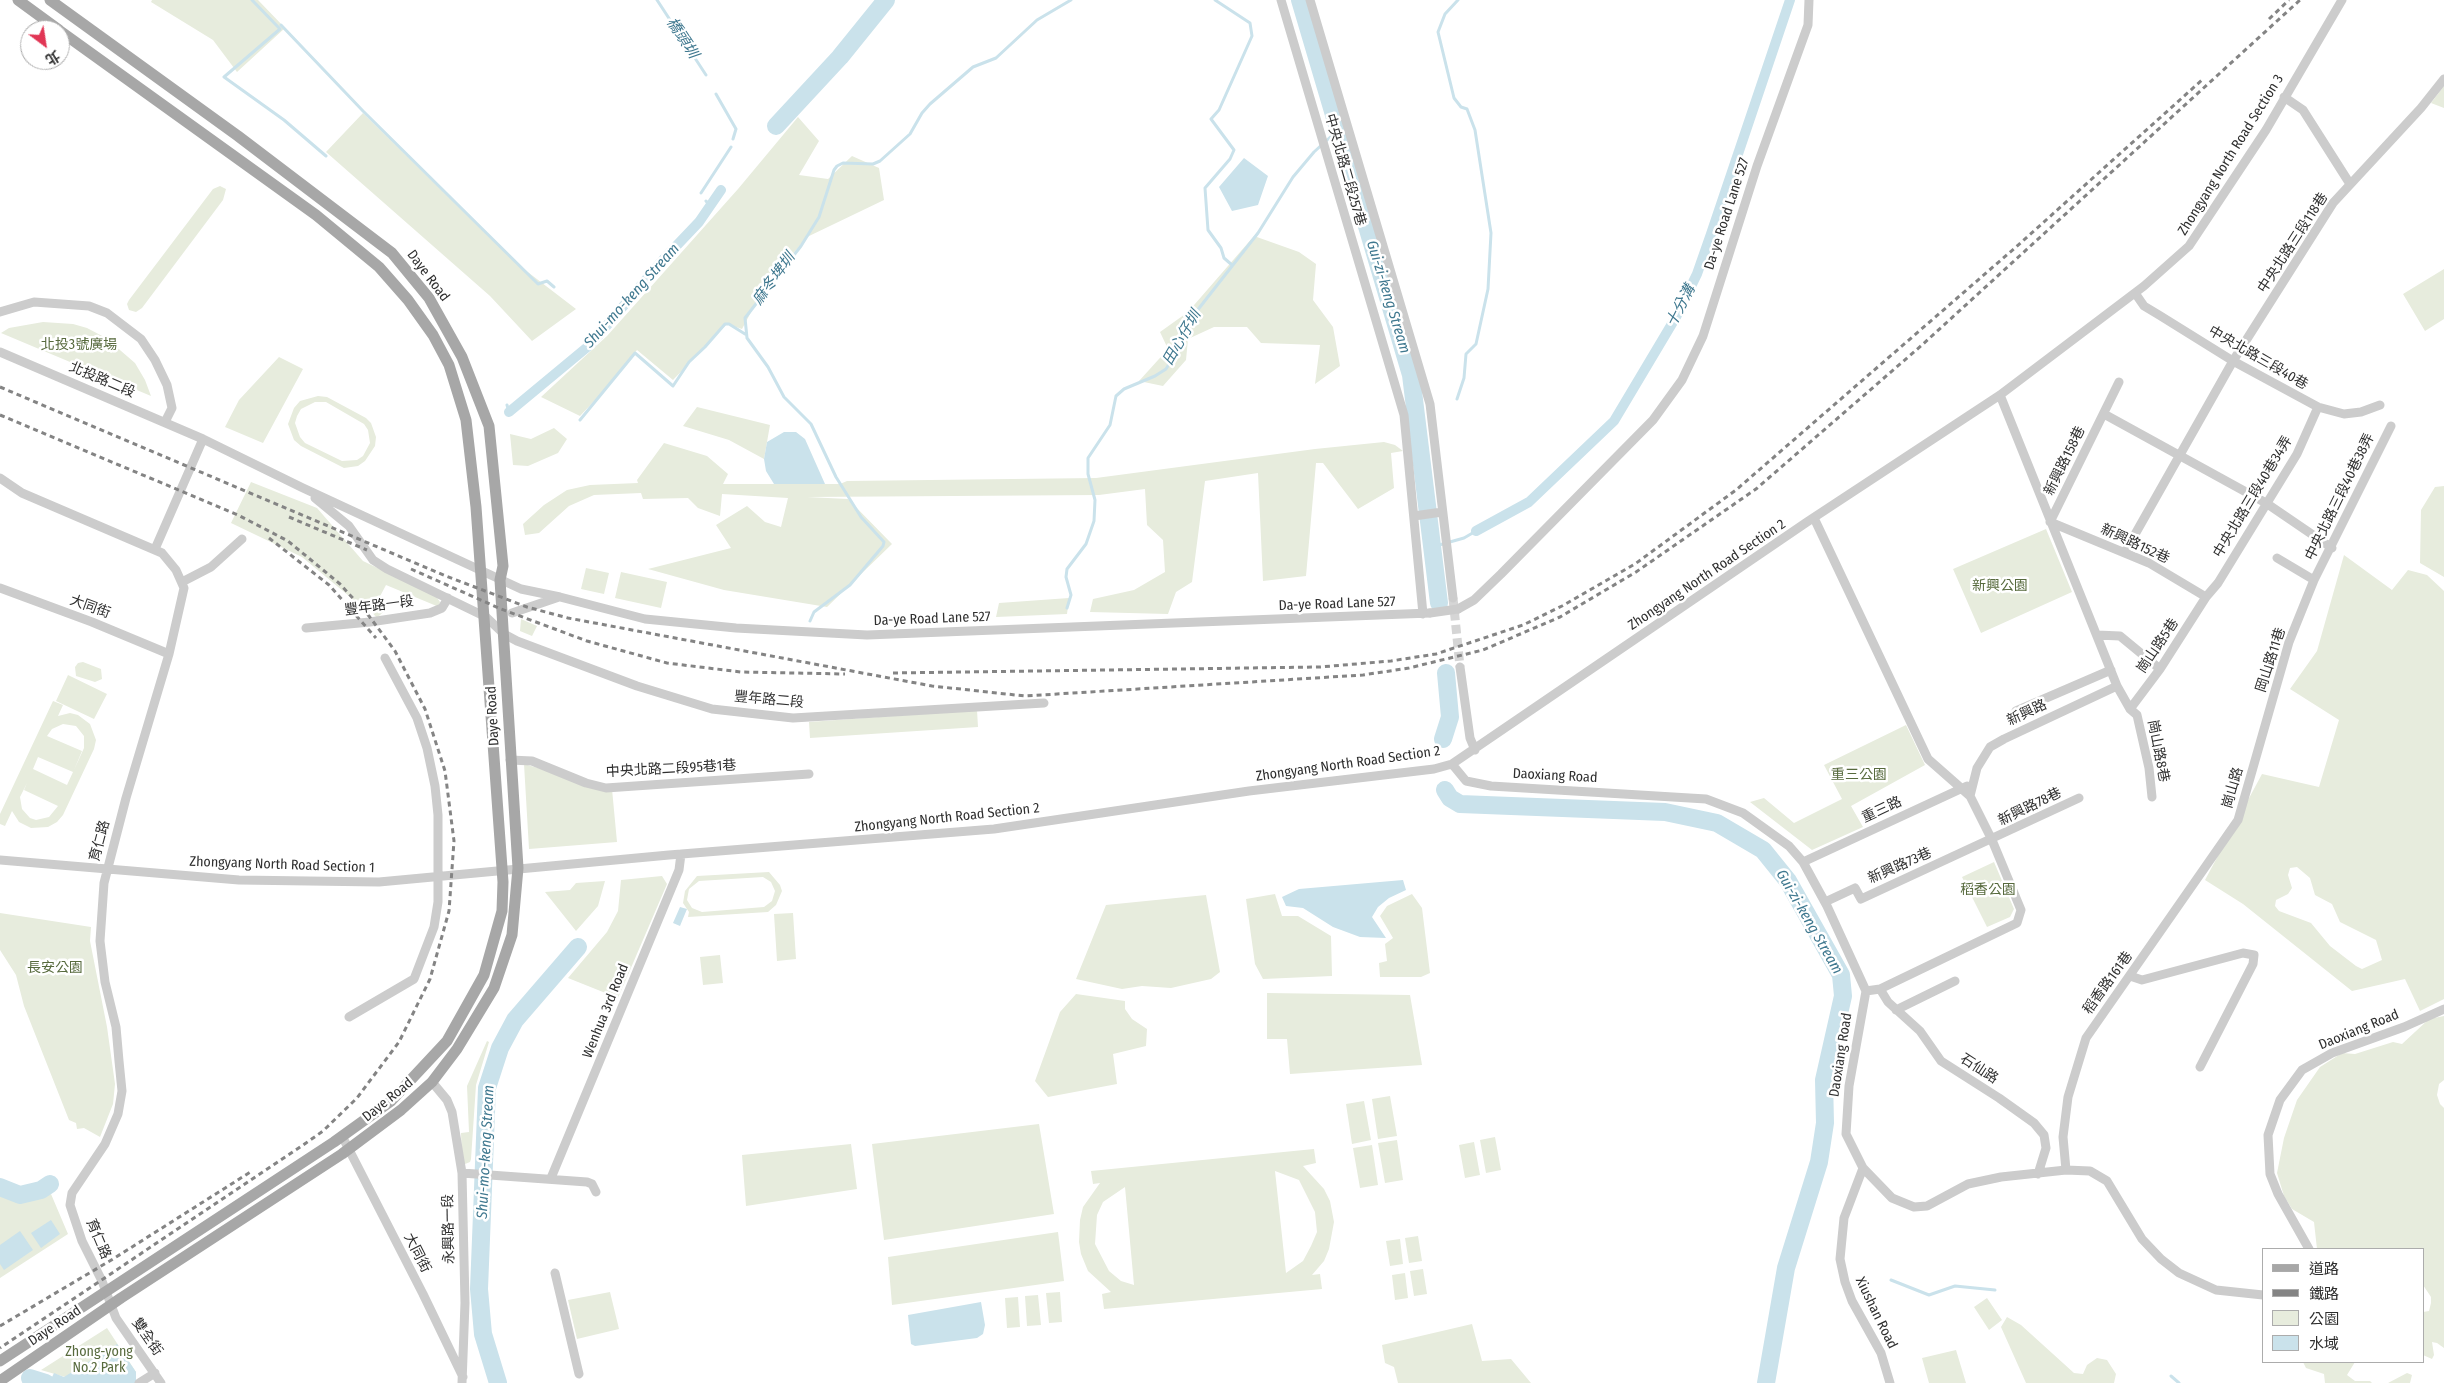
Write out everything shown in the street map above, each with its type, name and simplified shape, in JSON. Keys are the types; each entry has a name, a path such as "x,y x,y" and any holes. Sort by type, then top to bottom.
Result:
{"main road":[{"name":"Daye Road","path":"18,0 46,20"},
{"name":"Daye Road","path":"0,1381 111,1307 121,1298 348,1149 401,1110 432,1082 458,1049 494,988 512,935 518,868 500,580 503,566 489,426 462,357 429,298 392,253 238,136 50,0"},
{"name":"Daye Road","path":"0,1361 342,1136 391,1101 447,1041 484,975 502,911 503,870 482,571 466,420 448,365 433,335 408,300 379,267 316,215 70,37"}],"street":[{"name":"中央北路二段257巷","path":"1281,0 1404,415 1426,613"},
{"name":"中央北路二段257巷","path":"1310,0 1430,404 1453,598"},
{"name":"Da-ye Road Lane 527","path":"303,488 521,589 645,619 736,628 867,635 1426,613 1458,609 1474,600 1502,574 1653,420 1682,380 1703,336 1757,166 1808,25 1809,0"},
{"name":"Zhongyang North Road Section 3","path":"2000,395 2135,293 2189,246 2266,130 2342,0"},
{"name":"中央北路三段118巷","path":"2180,456 2233,361 2333,203 2421,108 2444,79"},
{"path":"2284,97 2303,110 2350,184"},
{"name":"中央北路三段40巷","path":"2135,293 2144,306 2233,361 2318,407 2344,414 2361,412 2380,405"},
{"path":"0,312 34,302 89,306 107,313 141,339 155,360 167,385 172,408 165,422"},
{"name":"北投路二段","path":"0,352 203,439 303,488"},
{"name":"新興路158巷","path":"2050,522 2119,382"},
{"path":"2000,395 2117,686"},
{"name":"Zhongyang North Road Section 2","path":"681,854 994,829 1249,791 1434,768 1452,764 1814,518 2000,395"},
{"name":"中央北路三段40巷34弄","path":"2206,597 2218,583 2297,454 2318,407"},
{"path":"2104,414 2266,503 2332,547"},
{"name":"中央北路三段40巷38弄","path":"2314,580 2391,426"},
{"path":"155,549 203,439"},
{"path":"2125,552 2180,456"},
{"path":"0,478 22,493 155,549 168,557 182,582 211,567 242,539"},
{"path":"303,488 340,516 373,560 387,569 486,617 504,634"},
{"path":"1414,516 1442,512"},
{"path":"1814,518 1928,759 1968,786"},
{"name":"新興路152巷","path":"2050,522 2125,552 2206,597"},
{"path":"2277,558 2314,580"},
{"name":"岡山路11巷","path":"2258,748 2289,642 2314,580"},
{"name":"育仁路","path":"111,1307 82,1241 70,1205 72,1193 115,1126 122,1091 116,1027 106,982 100,941 107,869 182,604 182,582"},
{"name":"大同街","path":"0,588 92,622 168,654"},
{"path":"512,612 560,597"},
{"name":"崗山路5巷","path":"2130,709 2160,669 2206,597"},
{"name":"豐年路一段","path":"306,628 370,622 430,613 442,608 448,598"},
{"name":"豐年路二段","path":"504,634 637,686 712,709 793,718 1044,703"},
{"path":"2097,636 2120,636 2160,669"},
{"path":"349,1017 414,979 434,927 439,876 435,786 427,748 417,718 398,679 385,658"},
{"path":"1460,666 1470,738 1475,750"},
{"path":"2016,711 2111,670"},
{"name":"新興路","path":"1866,991 1880,989 2017,923 2021,910 1992,840 1970,796 1968,786 1990,748 2019,731 2117,686"},
{"name":"崗山路8巷","path":"2117,686 2130,709 2136,715 2149,768 2152,797"},
{"name":"崗山路","path":"2229,833 2238,820 2258,748"},
{"name":"中央北路二段95巷1巷","path":"510,760 532,761 586,783 606,788 809,774"},
{"name":"Daoxiang Road","path":"1452,764 1466,781 1491,786 1706,799 1728,806 1762,825 1789,846 1803,862 1825,902 1866,991 1848,1086 1846,1134 1863,1168 1892,1198 1914,1207 1927,1206 1968,1184 2001,1177 2066,1170 2090,1171 2107,1181 2142,1239 2161,1259 2179,1273 2216,1290 2262,1295"},
{"name":"重三路","path":"1803,862 1968,786"},
{"name":"新興路78巷","path":"1992,840 2079,798"},
{"name":"稻香路161巷","path":"2066,1170 2064,1129 2068,1097 2078,1056 2086,1038 2102,1012 2130,976 2229,833"},
{"name":"新興路73巷","path":"1825,902 1855,888 1860,899 1992,840"},
{"path":"518,868 681,854"},
{"name":"Wenhua 3rd Road","path":"551,1178 679,870 681,854"},
{"name":"Zhongyang North Road Section 1","path":"0,860 238,880 379,882 518,868"},
{"path":"2130,976 2142,980 2243,953 2254,955 2253,964 2200,1067"},
{"path":"1896,1010 1955,981"},
{"name":"石仙路","path":"1880,989 1888,1002 1920,1031 1941,1061 2034,1123 2044,1136 2046,1148 2038,1174"},
{"name":"Daoxiang Road","path":"2308,1248 2278,1194 2270,1174 2268,1135 2280,1100 2302,1070 2332,1053 2404,1027 2444,1009"},
{"name":"永興路一段","path":"432,1082 447,1100 452,1112 464,1173 464,1382"},
{"name":"大同街","path":"342,1136 424,1294 464,1382"},
{"name":"Xiushan Road","path":"1863,1168 1844,1218 1840,1259 1845,1282 1852,1301 1881,1353 1890,1383"},
{"path":"464,1173 587,1182 592,1184 596,1192"},
{"path":"555,1273 579,1374"},
{"name":"雙全街","path":"111,1307 161,1383"},
{"path":"139,1383 155,1373"}],"green space":[{"path":"152,0 258,0 285,28 237,72 213,40 151,2"},
{"path":"2444,86 2444,108 2431,103"},
{"path":"363,113 516,263 576,309 532,341 490,296 326,152"},
{"path":"798,117 819,141 799,175 828,179 852,156 879,168 884,200 807,237 764,288 742,329 727,324 673,380 637,350 614,380 580,416 541,397 607,336 738,189"},
{"path":"220,186 226,189 223,200 142,308 136,312 129,310 127,304 129,300 213,189"},
{"path":"1254,236 1299,252 1316,264 1313,300 1333,327 1340,366 1315,384 1320,345 1261,343 1247,327 1214,327 1188,339 1186,360 1163,386 1139,381 1168,349 1160,332 1188,312"},
{"path":"2444,269 2444,319 2425,331 2403,294"},
{"name":"北投3號廣場","path":"43,322 73,324 87,328 106,338 135,363 145,380 151,396 1,333 9,328"},
{"path":"279,357 303,369 263,443 225,427 239,400"},
{"path":"318,396 327,397 366,418 371,423 376,437 375,446 365,461 358,466 344,468 301,446 294,440 288,424 294,408 300,401","holes":["315,402 326,402 364,424 368,430 370,443 363,456 357,460 342,461 305,443 300,437 295,423 301,409"]},
{"path":"697,407 770,425 764,459 729,440 683,426"},
{"path":"554,428 567,439 558,453 528,466 513,465 510,434 531,439"},
{"path":"1384,442 1395,445 1403,451 1391,453 1394,488 1358,509 1323,463 1316,463 1306,576 1263,581 1258,473 1205,481 1192,582 1176,592 1168,614 1090,612 1093,599 1134,590 1165,572 1163,540 1147,525 1145,489 1099,495 807,497 848,499 892,544 827,607 724,590 648,569 731,548 716,525 747,506 765,522 781,527 788,498 722,494 720,516 698,508 688,498 643,499 641,493 594,495 569,506 539,533 525,535 523,524 544,505 567,490 590,485 638,483 637,480 664,443 707,456 728,474 723,484 840,484 847,481 1096,478 1315,449"},
{"path":"251,482 317,508 363,561 436,596 440,602 439,607 386,585 377,602 383,612 377,618 366,606 355,601 302,557 231,523"},
{"path":"2444,486 2444,577 2420,563 2421,510 2435,487"},
{"name":"新興公園","path":"2046,529 2072,592 1981,633 1953,569"},
{"path":"2344,555 2392,590 2408,570 2427,575 2444,591 2444,999 2420,1011 2405,979 2352,991 2243,904 2205,880 2262,774 2319,787 2339,720 2290,689 2317,651","holes":["2297,867 2310,878 2315,895 2332,904 2340,922 2376,940 2382,960 2362,969 2330,946 2311,923 2279,911 2275,906 2276,900 2288,894 2292,888 2288,875 2290,868"]},
{"path":"586,568 609,573 604,594 581,589"},
{"path":"621,572 667,582 661,608 615,598"},
{"path":"1069,598 1067,614 996,617 999,603"},
{"path":"521,619 537,626 532,636 520,631"},
{"path":"83,662 101,669 102,679 95,682 76,676 75,667 78,663"},
{"path":"68,675 107,694 94,719 56,701"},
{"path":"53,701 63,705 58,716 70,713 78,715 90,724 96,740 94,749 63,815 57,822 48,827 31,828 19,822 12,811 5,826 0,824 0,814","holes":["63,724 76,726 84,736 84,748 74,770 82,751 47,736 52,729","38,757 73,772 67,785 33,769","27,783 24,790 58,806 49,817 36,820 30,818 22,809 20,797"]},
{"path":"977,710 978,727 810,738 809,722"},
{"name":"重三公園","path":"1906,725 1925,765 1851,806 1863,827 1812,850 1750,802 1764,798 1794,823 1842,799 1824,765"},
{"path":"524,764 612,789 617,842 529,849"},
{"name":"稻香公園","path":"1994,862 2014,909 2010,917 1987,927 1962,877"},
{"path":"769,872 780,885 782,891 776,905 768,912 688,917 689,912 683,903 685,891 697,876","holes":["763,877 771,882 775,891 772,901 764,907 702,912 692,908 687,900 689,889 699,881"]},
{"path":"662,876 667,884 618,998 568,978 607,932 618,911 621,880"},
{"path":"605,881 598,906 576,931 545,892 570,890 576,883"},
{"path":"1275,894 1282,916 1298,916 1331,936 1332,976 1263,979 1255,964 1246,899"},
{"path":"1412,894 1422,908 1430,973 1421,977 1380,977 1379,963 1387,961 1385,944 1393,938 1380,916 1387,906"},
{"path":"1206,895 1220,972 1211,979 1171,988 1142,986 1122,989 1076,979 1106,905"},
{"name":"長安公園","path":"0,913 91,927 90,941 107,1027 115,1084 113,1104 100,1137 84,1128 77,1129 76,1123 69,1120 24,1006 16,975 0,950"},
{"path":"793,913 796,959 777,961 774,914"},
{"path":"720,955 723,983 703,985 700,957"},
{"path":"1267,993 1410,995 1422,1065 1290,1074 1287,1039 1267,1039"},
{"path":"1076,994 1125,1001 1125,1009 1132,1019 1147,1029 1146,1046 1113,1054 1117,1084 1048,1097 1035,1081 1060,1012"},
{"path":"2444,1016 2444,1080 2439,1084 2437,1095 2440,1104 2444,1108 2444,1348 2432,1342 2434,1355 2432,1359 2424,1355 2424,1312 2429,1311 2431,1297 2424,1286 2424,1248 2317,1248 2314,1222 2292,1209 2284,1196 2277,1173 2284,1138 2297,1100 2320,1067 2342,1053 2355,1054 2393,1042 2402,1044 2429,1019"},
{"path":"487,1041 489,1042 476,1085 471,1159 470,1162 465,1164 462,1160 461,1133 469,1132 467,1086"},
{"path":"1390,1096 1397,1136 1378,1139 1372,1099"},
{"path":"1364,1101 1371,1140 1352,1144 1346,1104"},
{"path":"1039,1124 1054,1214 884,1240 872,1144"},
{"path":"1495,1137 1501,1170 1486,1173 1480,1140"},
{"path":"1397,1140 1403,1180 1385,1183 1378,1143"},
{"path":"1474,1142 1480,1175 1465,1178 1459,1145"},
{"path":"851,1144 857,1189 746,1206 742,1155"},
{"path":"1372,1145 1378,1185 1360,1188 1353,1148"},
{"path":"1314,1149 1316,1163 1303,1166 1324,1189 1330,1201 1334,1222 1329,1249 1324,1261 1312,1275 1320,1274 1322,1289 1104,1309 1102,1294 1111,1292 1088,1271 1081,1254 1079,1242 1080,1220 1083,1207 1100,1183 1093,1184 1091,1171","holes":["1275,1171 1299,1180 1315,1212 1317,1232 1311,1246 1303,1261 1286,1273","1125,1187 1134,1285 1121,1281 1109,1271 1095,1244 1097,1215 1103,1202"]},
{"path":"51,1194 68,1234 0,1278 0,1195 20,1202"},
{"path":"1058,1232 1064,1281 892,1305 888,1257"},
{"path":"1418,1236 1422,1261 1409,1263 1405,1238"},
{"path":"1400,1239 1403,1264 1390,1266 1386,1241"},
{"path":"1423,1269 1427,1294 1414,1296 1410,1271"},
{"path":"1405,1273 1408,1298 1395,1300 1392,1275"},
{"path":"610,1292 619,1329 577,1339 568,1300"},
{"path":"1060,1292 1062,1322 1049,1323 1046,1293"},
{"path":"1038,1295 1041,1325 1027,1326 1025,1296"},
{"path":"1018,1297 1020,1327 1007,1328 1005,1298"},
{"path":"1987,1298 2002,1320 1989,1330 1974,1307"},
{"path":"2007,1317 2021,1325 2074,1373 2083,1374 2087,1365 2097,1358 2107,1360 2116,1374 2114,1383 2026,1383 2001,1327"},
{"path":"1472,1324 1482,1361 1511,1359 1531,1383 1398,1383 1394,1367 1385,1363 1382,1345"},
{"name":"Zhong-yong No.2 Park","path":"107,1328 136,1372 86,1383 41,1370"},
{"path":"1956,1350 1966,1383 1929,1383 1922,1358"},
{"path":"2304,1363 2354,1363 2347,1375 2355,1381 2370,1381 2372,1383 2325,1383 2324,1374 2306,1368"},
{"path":"2407,1373 2412,1375 2410,1383 2388,1383"}],"water":[{"path":"1244,158 1268,176 1258,205 1232,211 1219,187"},
{"path":"784,432 796,432 805,439 825,484 774,484 766,471 764,459 767,442"},
{"path":"1403,880 1406,890 1389,898 1378,907 1372,917 1386,938 1360,937 1333,927 1303,908 1286,906 1282,897 1299,889"},
{"path":"680,907 687,909 680,926 673,923"},
{"path":"51,1220 60,1234 41,1248 31,1233"},
{"path":"20,1231 33,1250 4,1270 0,1264 0,1245"},
{"path":"981,1302 985,1325 983,1334 977,1338 915,1346 911,1344 908,1315"},
{"path":"117,1344 136,1372 136,1383 49,1383 54,1373 64,1377"}],"waterway":[{"path":"252,0 280,29 224,77 284,120 326,156"},
{"name":"橋頭圳","path":"657,0 706,75"},
{"name":"Shui-mo-keng Stream","path":"776,126 840,57 886,0"},
{"name":"麻冬埤圳","path":"810,621 814,612 850,585 883,546 884,542 861,517 836,477 811,424 784,397 768,367 747,338 745,318 801,246 819,217 837,166 843,163 873,164 880,161 910,134 922,113 930,104 973,67 996,58 1037,20 1071,0"},
{"path":"1215,0 1250,23 1252,36 1219,110 1211,119 1234,150 1230,159 1205,188 1208,230 1221,248 1224,258 1232,265"},
{"name":"Gui-zi-keng Stream","path":"1300,0 1411,375 1439,603"},
{"path":"1457,399 1464,378 1466,354 1476,344 1488,289 1491,233 1475,130 1467,109 1461,107 1454,98 1438,32 1445,14 1458,0"},
{"name":"十分溝","path":"1476,531 1529,502 1614,421 1676,317 1697,274 1790,0"},
{"path":"281,25 363,111 538,284 547,281 554,287"},
{"name":"橋頭圳","path":"716,94 736,129 733,139"},
{"name":"田心仔圳","path":"1067,608 1071,595 1066,577 1067,569 1086,544 1094,521 1095,500 1088,474 1088,458 1110,425 1116,396 1124,389 1155,376 1166,369 1183,342 1184,332 1189,321 1258,233 1293,177 1314,152 1338,130"},
{"name":"橋頭圳","path":"701,193 731,147"},
{"name":"Shui-mo-keng Stream","path":"509,412 591,344 661,262 699,222 721,190"},
{"name":"橋頭圳","path":"706,201 710,206"},
{"path":"580,420 635,353 673,386 689,362 725,324 729,324 745,334"},
{"name":"Shui-mo-keng Stream","path":"507,405 509,412"},
{"path":"1432,547 1464,538 1476,531"},
{"name":"Gui-zi-keng Stream","path":"1443,739 1450,717 1446,673"},
{"name":"Gui-zi-keng Stream","path":"1445,790 1450,798 1460,804 1665,812 1717,823 1763,850 1788,881 1841,975 1843,996 1824,1080 1825,1123 1819,1162 1786,1268 1766,1383"},
{"name":"Gui-zi-keng Stream","path":"1789,882 1792,879"},
{"name":"Shui-mo-keng Stream","path":"498,1383 483,1334 479,1289 487,1088 500,1048 515,1020 578,947"},
{"path":"0,1187 20,1195 41,1190 50,1184"},
{"path":"1891,1280 1929,1295 1955,1286 1995,1290"},
{"path":"2171,1376 2179,1383"},
{"path":"30,1378 46,1383"}],"tunnel":[{"path":"1453,598 1460,667"}],"railway":[{"path":"2269,19 2289,0"},
{"path":"0,387 446,576 527,607 568,618 932,686 1025,696 1363,675 1409,668 1483,650 1560,617 1636,572 1756,489 1922,345 2300,0"},
{"path":"893,673 1320,667 1391,661 1436,654 1523,625 1562,606 1635,564 1736,490 2016,247 2202,80"},
{"path":"0,415 238,515 288,541 340,584 369,616 395,651 425,709 445,771 454,841 449,911 430,979 399,1042 357,1098 323,1131 306,1143 0,1348"},
{"path":"289,517 367,550"},
{"path":"269,538 329,585 376,638"},
{"path":"411,569 501,609 587,641 667,663 741,672 845,674"},
{"path":"0,1326 113,1259 252,1171"}]}
